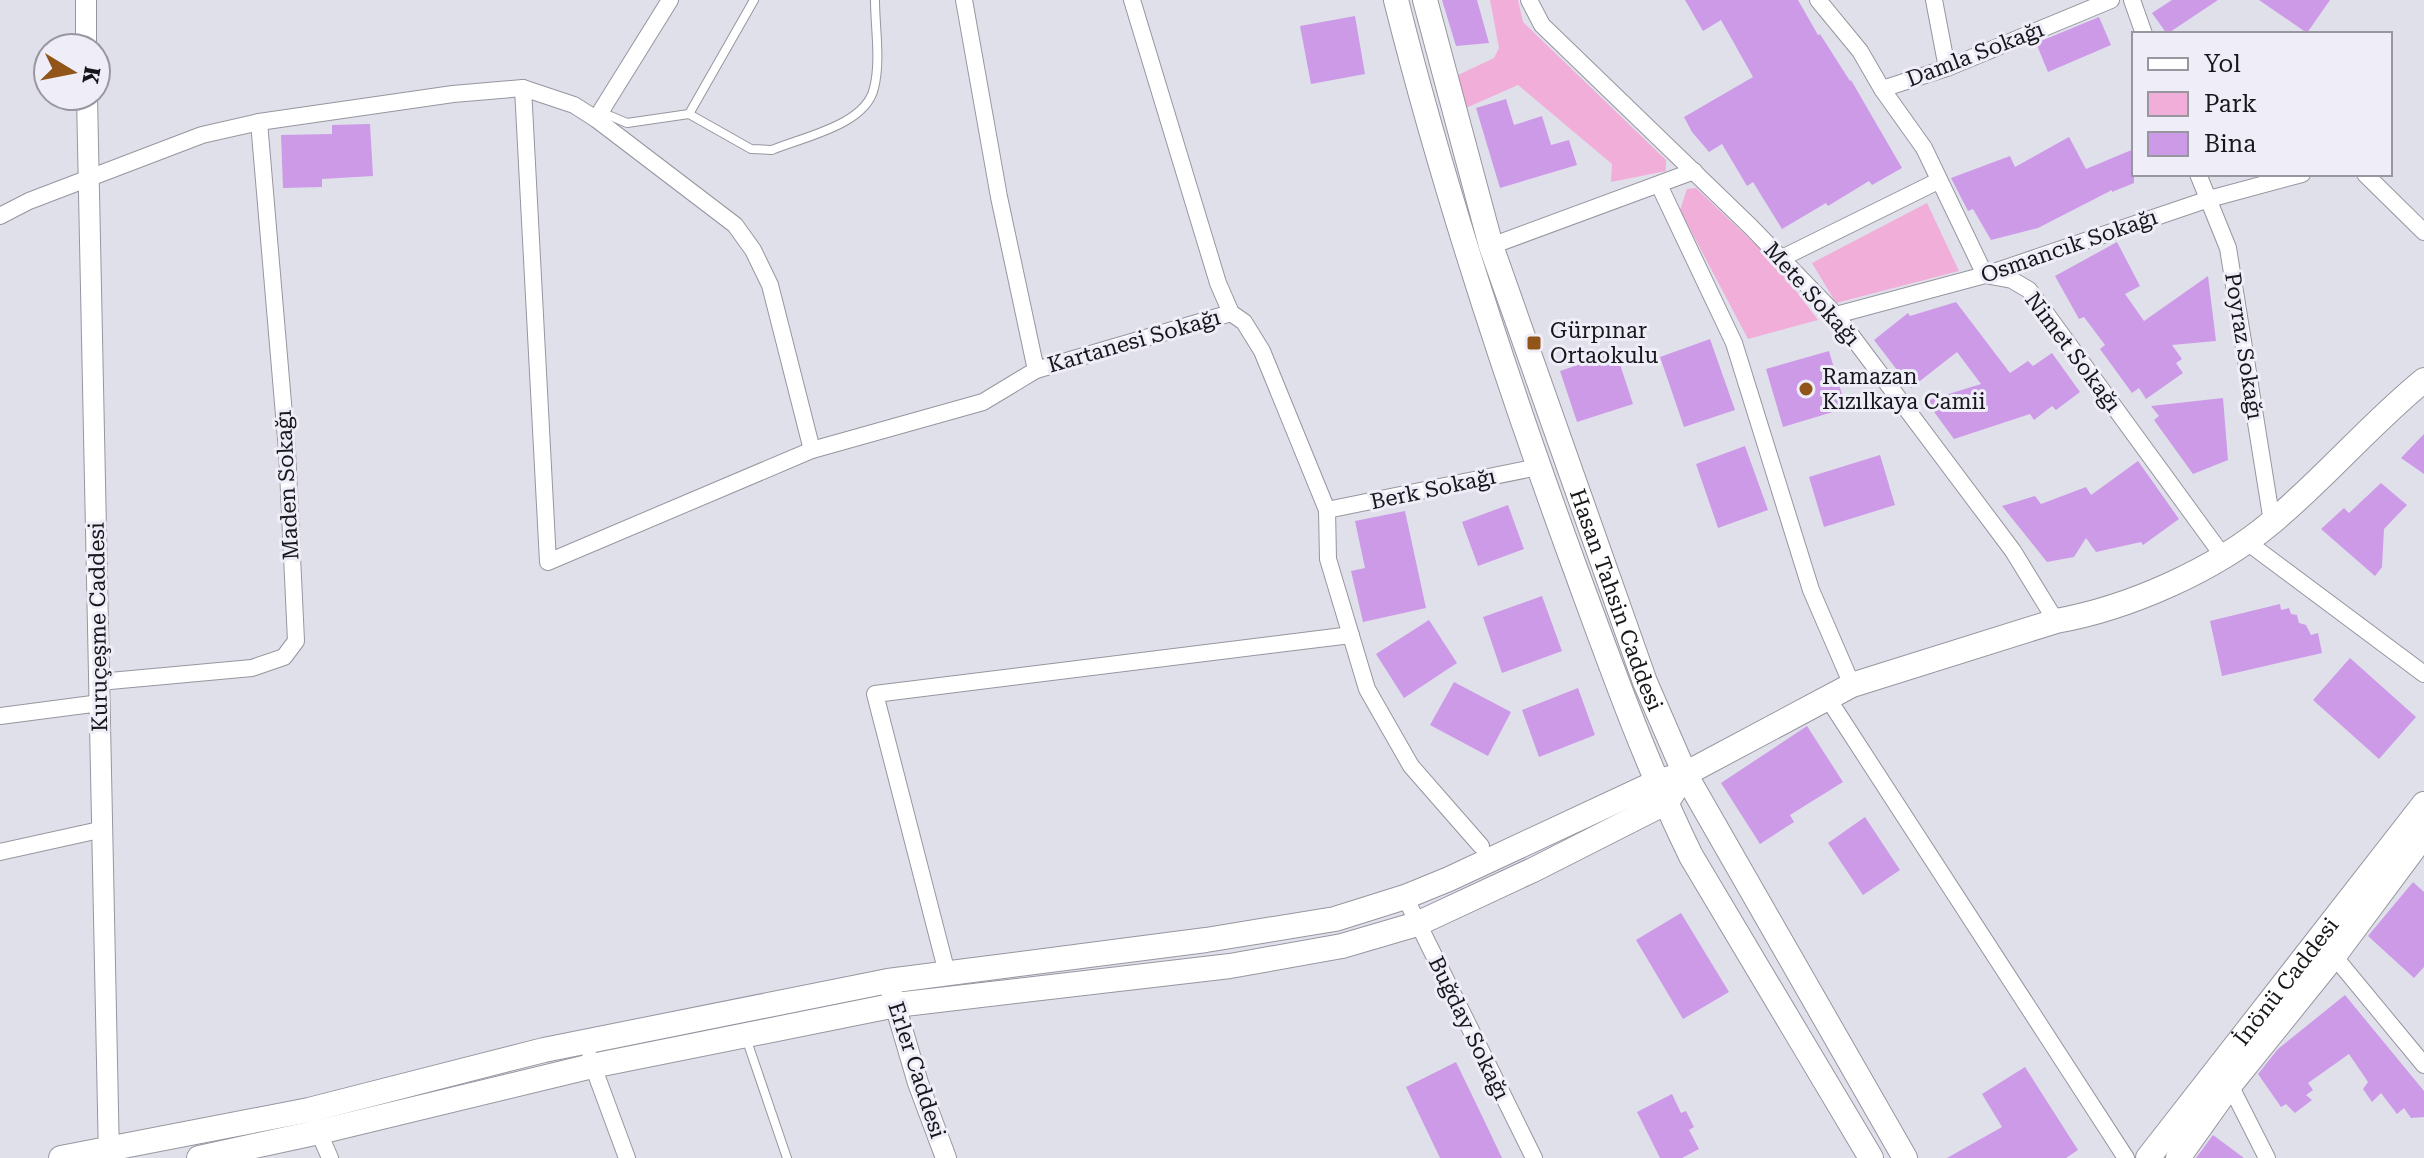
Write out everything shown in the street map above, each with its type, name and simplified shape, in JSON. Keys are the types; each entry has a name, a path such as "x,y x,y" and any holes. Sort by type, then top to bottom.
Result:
{"main road":[{"name":"Hasan Tahsin Caddesi","path":"1396,0 1430,131 1538,467 1621,692 1691,856 1871,1158"},
{"name":"Hasan Tahsin Caddesi","path":"1425,0 1491,246 1645,682 1685,774 1905,1158"},
{"path":"199,1158 592,1066 896,1005 1230,966 1342,946 1417,924 1484,894 1663,792 1685,774 1852,685 2056,621 2083,616 2166,586 2223,556 2272,522 2424,380"},
{"path":"61,1158 108,1153 309,1110 586,1042 888,981 1206,940 1335,919 1405,897 1663,792"},
{"name":"İnönü Caddesi","path":"2148,1158 2424,804"},
{"name":"İnönü Caddesi","path":"2178,1158 2230,1085 2334,956 2424,835"}],"street":[{"path":"86,0 86,32"},
{"path":"598,115 670,0"},
{"path":"964,0 999,197 1036,370"},
{"path":"1132,0 1218,283 1231,313 1244,322 1262,351 1327,510 1328,559 1367,689 1411,766 1481,846"},
{"name":"Mete Sokağı","path":"1529,0 1542,25 1694,171 1836,315 2013,551 2056,621"},
{"path":"1818,0 1860,51 1882,89 1924,148 1985,275"},
{"path":"1934,0 1947,68"},
{"path":"2067,0 2072,17"},
{"name":"Damla Sokağı","path":"1882,89 1947,68 2111,0"},
{"path":"2132,0 2143,32"},
{"path":"0,216 29,201 202,135 259,122 453,94 523,88 598,115 735,225 753,250 770,285 812,450"},
{"name":"Kartanesi Sokağı","path":"523,88 548,562 812,450 983,402 1036,370 1231,313"},
{"name":"Kuruçeşme Caddesi","path":"87,112 104,829 108,1153"},
{"name":"Maden Sokağı","path":"99,682 252,668 284,657 296,641 287,450 259,122"},
{"path":"1491,246 1694,171"},
{"name":"Poyraz Sokağı","path":"2199,176 2228,248 2272,522"},
{"name":"Osmancık Sokağı","path":"1836,315 1985,275 2209,199 2295,176"},
{"path":"2367,176 2422,226"},
{"path":"1782,258 1938,181"},
{"path":"1659,185 1734,343 1811,590 1852,685"},
{"name":"Nimet Sokağı","path":"1985,275 2012,280 2029,290 2223,556"},
{"name":"Berk Sokağı","path":"1327,510 1538,467"},
{"path":"2247,542 2424,674"},
{"path":"947,973 875,694 1351,635"},
{"path":"1827,697 2126,1158"},
{"path":"0,716 100,703"},
{"path":"0,852 104,829"},
{"name":"Buğday Sokağı","path":"1405,897 1534,1158"},
{"path":"2334,956 2424,1065"},
{"name":"Erler Caddesi","path":"888,981 918,1083 946,1158"},
{"path":"586,1042 627,1158"},
{"path":"2230,1085 2267,1158"},
{"path":"309,1110 330,1158"}],"lane":[{"path":"689,114 754,0"},
{"path":"598,115 627,123 689,114 757,151 772,150 852,119 867,105 874,87 875,0"},
{"path":"745,1035 787,1158"}],"green space":[{"path":"1490,0 1518,0 1523,22 1666,160 1666,171 1611,182 1612,164 1518,85 1466,108 1458,75 1494,58 1499,48"},
{"path":"1696,188 1775,263 1818,320 1748,339 1680,210 1687,189"},
{"path":"1927,203 1959,271 1836,303 1812,263"}],"building":[{"path":"1442,0 1477,0 1489,43 1456,46"},
{"path":"1685,0 1798,0 1818,35 1851,80 1902,168 1872,185 1869,181 1782,229 1753,182 1747,186 1722,144 1709,152 1684,117 1753,77 1721,20 1703,31"},
{"path":"2172,0 2218,0 2170,32 2166,32 2152,13"},
{"path":"2259,0 2330,0 2306,32"},
{"path":"1355,16 1365,74 1311,84 1300,26"},
{"path":"2099,17 2111,45 2048,72 2036,43"},
{"path":"1506,99 1514,125 1542,116 1551,145 1569,140 1577,165 1500,188 1476,108"},
{"path":"370,124 373,176 322,179 322,187 283,188 281,135 332,134 332,125"},
{"path":"2069,137 2086,169 2132,150 2134,183 2112,190 2038,228 1991,240 1973,209 1968,211 1951,178 2010,156 2015,167"},
{"path":"2117,242 2140,286 2125,294 2144,321 2208,276 2216,341 2172,345 2182,359 2176,363 2183,373 2146,399 2139,388 2132,393 2100,349 2105,345 2084,317 2079,319 2055,276"},
{"path":"1956,302 2010,373 2028,361 2033,366 2052,353 2080,392 2056,410 2052,406 2034,420 2030,414 1954,439 1926,401 1981,384 1957,352 1911,388 1874,340 1908,313 1910,316"},
{"path":"1710,339 1735,410 1684,427 1660,357"},
{"name":"Ramazan Kızılkaya Camii","path":"1829,351 1846,408 1783,427 1766,369"},
{"path":"1616,352 1633,404 1577,422 1560,371"},
{"path":"2223,398 2228,460 2193,474 2154,420 2159,416 2151,406"},
{"path":"2424,434 2424,474 2401,458"},
{"path":"1745,446 1768,510 1718,528 1696,464"},
{"path":"1880,455 1895,505 1824,527 1809,477"},
{"path":"2138,461 2179,519 2143,545 2141,542 2096,552 2086,538 2074,557 2047,562 2002,506 2035,496 2041,504 2086,487 2091,495"},
{"path":"2381,483 2407,505 2384,529 2382,567 2375,576 2321,529 2344,508 2349,513"},
{"path":"1508,505 1524,549 1478,566 1462,522"},
{"path":"1405,511 1426,608 1363,622 1351,571 1365,568 1355,521"},
{"path":"1542,596 1562,651 1502,673 1483,617"},
{"path":"2280,604 2281,610 2289,608 2291,614 2297,615 2299,623 2306,625 2311,635 2318,633 2322,653 2222,676 2210,621"},
{"path":"1429,620 1457,663 1404,698 1376,654"},
{"path":"2350,658 2416,717 2379,759 2313,700"},
{"path":"1454,682 1511,712 1488,756 1430,725"},
{"path":"1578,688 1595,735 1539,757 1522,710"},
{"path":"1807,726 1843,782 1790,815 1794,822 1760,844 1721,783"},
{"path":"1865,817 1900,870 1863,895 1828,843"},
{"path":"2413,882 2424,892 2424,967 2414,978 2368,936"},
{"path":"1681,913 1729,992 1683,1019 1636,940"},
{"path":"2345,995 2424,1091 2424,1117 2411,1118 2404,1108 2397,1114 2381,1093 2372,1102 2363,1089 2368,1082 2349,1054 2308,1083 2313,1090 2306,1095 2312,1100 2295,1113 2286,1104 2281,1107 2258,1074 2278,1049"},
{"path":"1456,1062 1502,1158 1440,1158 1406,1087"},
{"path":"2025,1067 2078,1150 2066,1158 1947,1158 2002,1127 1982,1094"},
{"path":"1672,1094 1681,1113 1686,1111 1694,1127 1689,1130 1699,1149 1682,1158 1660,1158 1637,1112"},
{"path":"2213,1135 2244,1158 2196,1158"}],"place":[{"name":"Gürpınar Ortaokulu","path":"1534,343"},
{"name":"Ramazan Kızılkaya Camii","path":"1806,389"}]}
